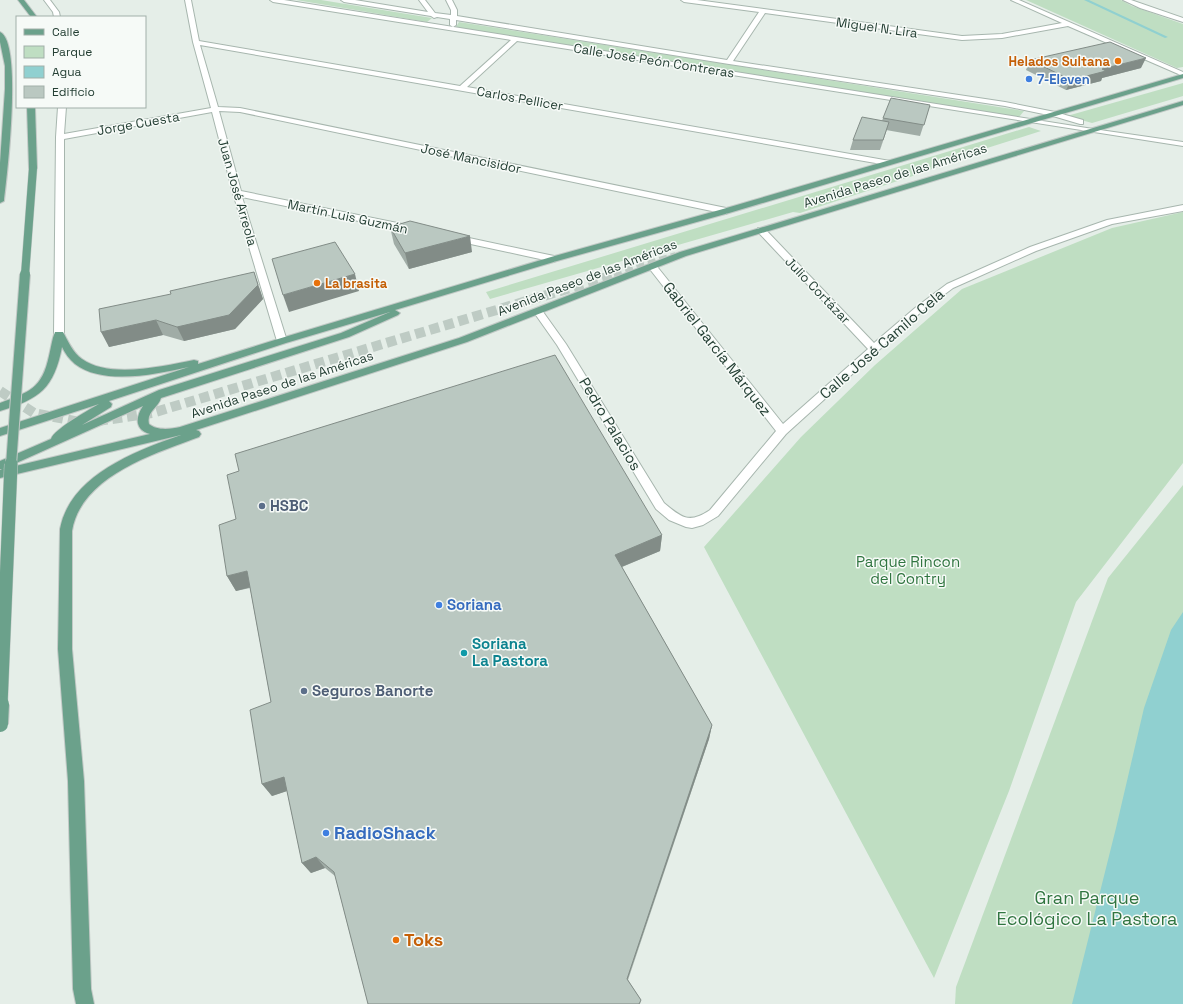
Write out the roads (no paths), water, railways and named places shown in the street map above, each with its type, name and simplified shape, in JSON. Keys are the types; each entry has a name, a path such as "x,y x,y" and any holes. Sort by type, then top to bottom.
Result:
{"main road":[{"path":"21,0 34,16"},
{"path":"0,34 3,38 9,64 0,201"},
{"name":"Avenida Paseo de las Américas","path":"0,432 282,341 554,259 887,164 1183,75"},
{"name":"Avenida Paseo de las Américas","path":"0,474 181,431 463,340 683,254 1183,103"},
{"path":"0,724 13,435 33,168 31,108"},
{"path":"0,466 164,394 345,335 389,317 400,309 402,305"},
{"path":"59,334 78,361 87,367 101,371 121,372 156,370 253,351"},
{"path":"0,407 26,397 45,384 52,370 59,334"},
{"path":"49,445 58,435 127,392"},
{"path":"164,394 148,406 141,420 143,425 148,430 155,433 181,431"},
{"path":"85,1004 82,989 76,781 65,649 66,538 71,513 89,489 113,470 139,455 256,411 280,399"}],"street":[{"path":"47,0 56,12 57,16"},
{"path":"188,0 196,42"},
{"name":"Calle José Peón Contreras","path":"273,0 1035,120 1093,131"},
{"name":"Calle José Peón Contreras","path":"344,0 728,62 1005,104 1055,114 1102,128"},
{"path":"422,0 434,14 436,26"},
{"path":"449,0 454,10 455,18 453,28"},
{"name":"Miguel N. Lira","path":"684,0 962,38 1002,36 1070,24"},
{"path":"1014,0 1183,75"},
{"path":"1128,1 1144,0"},
{"path":"1128,1 1183,20"},
{"path":"728,62 763,11"},
{"path":"462,88 517,38"},
{"name":"Carlos Pellicer","path":"196,42 887,164"},
{"name":"Juan José Arreola","path":"196,42 237,193 282,341"},
{"path":"59,334 60,137 62,108"},
{"name":"Jorge Cuesta","path":"60,137 215,109"},
{"name":"José Mancisidor","path":"215,109 240,110 726,210"},
{"path":"1102,128 1119,134"},
{"path":"1093,131 1183,144"},
{"name":"Martín Luis Guzmán","path":"237,193 422,231"},
{"name":"Calle José Camilo Cela","path":"693,524 704,521 714,513 782,431 918,310 950,286 1033,249 1110,222 1183,208"},
{"name":"Julio Cortázar","path":"761,230 874,349"},
{"path":"446,236 554,259"},
{"name":"Gabriel García Márquez","path":"652,266 782,431"},
{"name":"Pedro Palacios","path":"538,310 561,344 660,506 670,515 681,521 693,524"}],"water":[{"path":"1183,612 1183,1004 1072,1004 1144,708 1171,630"}],"waterway":[{"path":"1086,0 1166,37"}],"tunnel":[{"path":"614,275 676,256"},
{"path":"0,391 34,413 85,423 152,413 617,274"}],"place":[{"name":"Helados Sultana","path":"1118,61"},
{"name":"7-Eleven","path":"1029,79"},
{"name":"La brasita","path":"317,283"},
{"name":"HSBC","path":"262,506"},
{"name":"Soriana","path":"439,605"},
{"name":"Soriana La Pastora","path":"464,653"},
{"name":"Seguros Banorte","path":"304,691"},
{"name":"RadioShack","path":"326,833"},
{"name":"Toks","path":"396,940"}],"park label":[{"name":"Parque Rincon del Contry","path":"908,570"},
{"name":"Gran Parque Ecológico La Pastora","path":"1087,908"}]}
